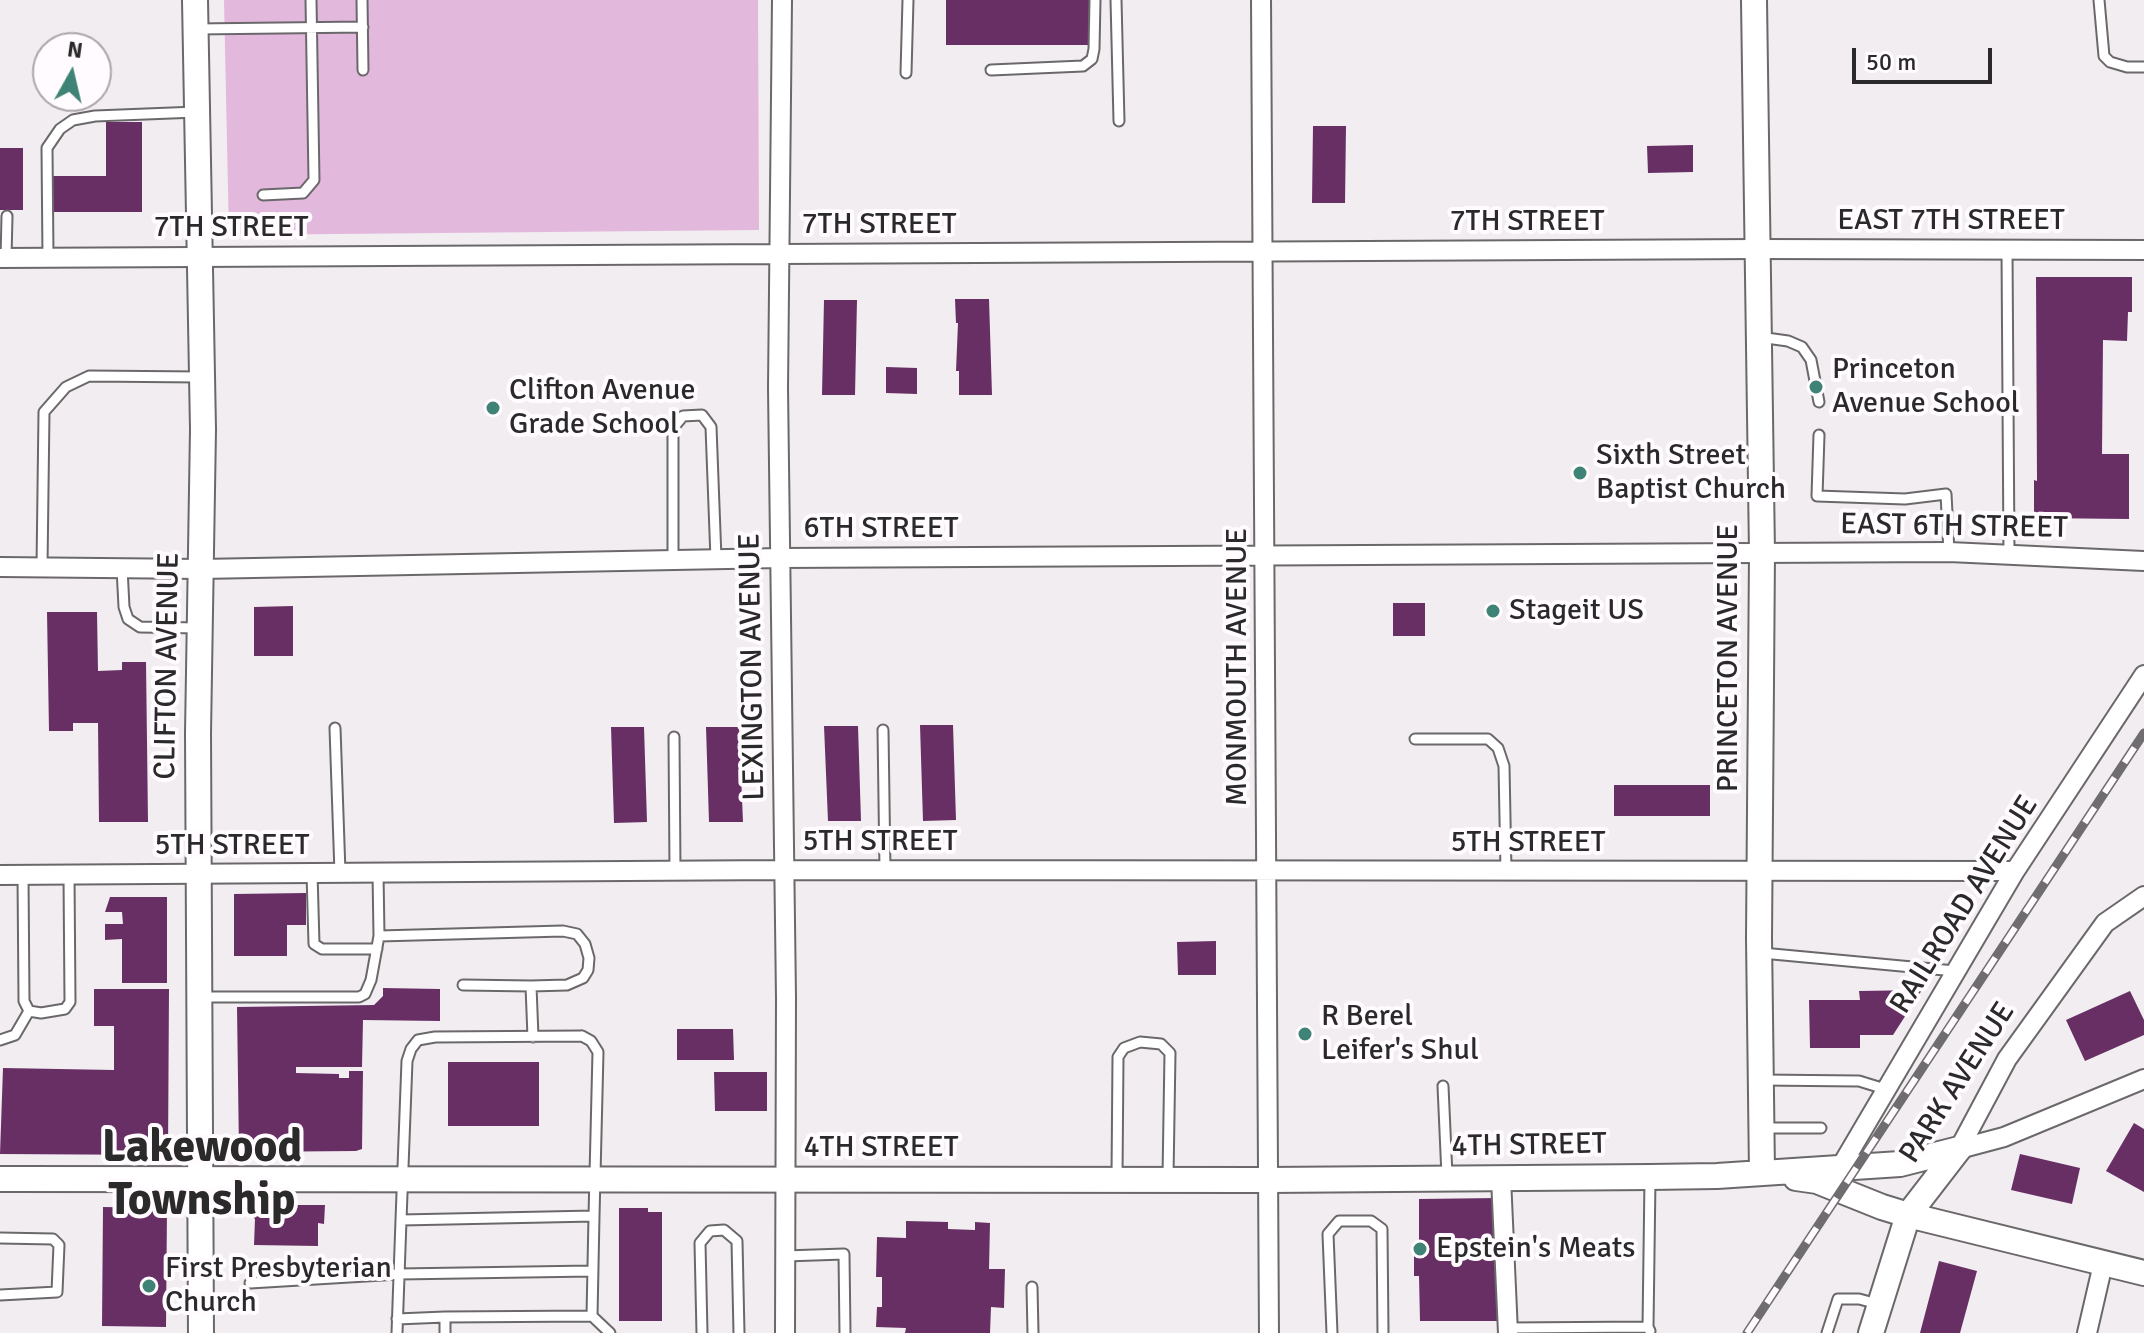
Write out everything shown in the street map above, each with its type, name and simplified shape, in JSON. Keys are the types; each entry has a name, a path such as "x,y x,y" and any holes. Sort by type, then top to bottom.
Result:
{"street":[{"name":"CLIFTON AVENUE","path":"195,0 202,377 198,733 201,1333"},
{"name":"LEXINGTON AVENUE","path":"782,0 778,388 785,1333"},
{"name":"MONMOUTH AVENUE","path":"1261,0 1269,1333"},
{"name":"PRINCETON AVENUE","path":"1754,0 1762,553 1759,953 1762,1173"},
{"name":"7TH STREET","path":"3,258 1758,249"},
{"name":"EAST 7TH STREET","path":"1758,249 2144,250"},
{"name":"EAST 6TH STREET","path":"1762,553 1949,552 2144,561"},
{"name":"6TH STREET","path":"0,567 201,569 780,558 1762,553"},
{"name":"RAILROAD AVENUE","path":"1840,1168 2015,871 2144,675"},
{"name":"5TH STREET","path":"0,875 783,870 2015,871"},
{"name":"PARK AVENUE","path":"1871,1333 1908,1215 1959,1149 2007,1059 2105,923 2144,896"},
{"path":"1762,1173 1900,1164 2004,1137 2144,1079"},
{"name":"4TH STREET","path":"0,1179 1268,1180 1650,1177 1762,1173"},
{"path":"1762,1173 1817,1181 1908,1215 2144,1273"},
{"path":"1501,1178 1508,1331"},
{"path":"2087,1333 2103,1264"}],"lane":[{"path":"263,195 303,193 314,180 311,0"},
{"path":"362,0 363,70"},
{"path":"906,73 908,0"},
{"path":"991,70 1083,66 1092,59 1094,49 1095,0"},
{"path":"1116,0 1119,121"},
{"path":"2099,0 2104,56 2110,62 2127,67 2144,67"},
{"path":"196,29 363,27"},
{"path":"48,257 47,148 60,129 73,120 95,116 197,112"},
{"path":"3,258 7,216"},
{"path":"2007,249 2009,554"},
{"path":"1759,337 1788,341 1802,347 1811,360 1819,402"},
{"path":"42,567 44,412 66,387 89,376 202,377"},
{"path":"673,560 673,428 683,416 702,415 711,427 716,559"},
{"path":"1819,435 1817,496 1905,499 1946,494 1949,552"},
{"path":"122,568 124,607 128,619 140,627 200,628"},
{"path":"335,728 340,873"},
{"path":"883,730 885,870"},
{"path":"674,737 675,871"},
{"path":"1415,739 1488,739 1498,748 1504,766 1506,871"},
{"path":"312,873 314,944 322,949 377,949"},
{"path":"200,997 359,997 365,994 371,980 379,936 378,873"},
{"path":"23,875 24,1001 29,1011"},
{"path":"29,1011 56,1012 65,1009 70,1002 69,875"},
{"path":"379,936 563,931 577,934 585,944 589,958 588,970 583,978 567,985 463,985"},
{"path":"1759,953 1955,971"},
{"path":"531,986 533,1037"},
{"path":"0,1040 15,1035 29,1011"},
{"path":"397,1333 407,1061 418,1040 435,1037 582,1036 591,1041 598,1052 592,1316"},
{"path":"1117,1180 1118,1057 1124,1048 1140,1042 1161,1044 1170,1053 1168,1180"},
{"path":"1761,1080 1859,1081 1885,1089"},
{"path":"1443,1086 1447,1179"},
{"path":"1762,1128 1821,1128"},
{"path":"1508,1331 1649,1330 1650,1177"},
{"path":"401,1220 594,1216"},
{"path":"1332,1333 1328,1234 1339,1221 1371,1221 1382,1229 1383,1333"},
{"path":"702,1333 700,1243 710,1231 724,1230 737,1241 739,1333"},
{"path":"0,1238 53,1239 59,1245 57,1292 0,1295"},
{"path":"785,1256 844,1254 845,1333"},
{"path":"250,1283 399,1274 591,1271"},
{"path":"1032,1287 1033,1333"},
{"path":"1827,1333 1838,1299 1859,1299 1879,1304"},
{"path":"397,1319 592,1316 610,1333"},
{"path":"445,1317 445,1333"}],"shaded area":[{"path":"224,0 758,0 759,230 229,235"}],"building":[{"path":"946,0 1094,0 1094,45 946,45"},
{"path":"106,122 142,122 142,212 52,212 52,176 106,176"},
{"path":"1313,126 1346,126 1345,203 1312,203"},
{"path":"1693,145 1693,172 1648,173 1647,146"},
{"path":"0,148 23,148 23,210 0,210"},
{"path":"2036,277 2132,277 2132,312 2128,312 2127,341 2103,340 2102,454 2129,454 2129,519 2034,518 2034,480 2037,481"},
{"path":"955,299 989,299 992,395 959,395"},
{"path":"824,300 857,300 855,395 822,395"},
{"path":"886,367 917,368 917,394 886,393"},
{"path":"1393,603 1425,603 1425,636 1393,636"},
{"path":"293,606 293,656 254,656 254,607"},
{"path":"47,612 97,612 98,671 122,670 122,662 146,662 148,822 99,822 98,723 73,723 73,731 49,731"},
{"path":"920,725 953,725 956,820 923,821"},
{"path":"824,726 858,726 861,821 828,821"},
{"path":"611,727 644,727 647,822 614,823"},
{"path":"706,727 739,727 743,822 709,822"},
{"path":"1614,785 1710,785 1710,816 1614,816"},
{"path":"306,893 306,925 287,925 287,956 234,956 234,894"},
{"path":"110,897 167,897 167,983 122,983 122,939 105,940 105,924 123,924 122,912 105,912"},
{"path":"1216,941 1216,975 1178,975 1177,942"},
{"path":"383,988 440,989 440,1021 363,1020 362,1067 296,1067 296,1073 339,1074 339,1078 349,1078 349,1071 363,1071 362,1149 239,1152 237,1007 374,1005 383,996"},
{"path":"94,989 169,989 168,1155 0,1154 3,1068 114,1070 114,1026 94,1026"},
{"path":"1922,990 1893,1035 1860,1035 1860,1048 1810,1048 1809,1000 1860,1000 1859,991"},
{"path":"2130,991 2144,1020 2144,1035 2085,1061 2066,1020"},
{"path":"677,1029 733,1029 734,1060 677,1060"},
{"path":"448,1062 539,1062 539,1126 448,1126"},
{"path":"714,1072 767,1072 767,1111 715,1111"},
{"path":"2134,1123 2144,1129 2144,1192 2106,1171"},
{"path":"2020,1154 2080,1168 2072,1204 2011,1190"},
{"path":"1498,1198 1498,1321 1420,1321 1419,1276 1414,1276 1414,1243 1419,1243 1419,1199"},
{"path":"255,1202 263,1205 325,1205 324,1224 318,1223 318,1246 254,1245 255,1219 249,1214 250,1206"},
{"path":"103,1207 167,1208 166,1327 102,1326"},
{"path":"619,1208 648,1208 648,1212 662,1212 662,1321 619,1321"},
{"path":"906,1221 948,1222 948,1229 975,1230 975,1222 990,1223 989,1269 1005,1269 1004,1308 991,1307 990,1333 905,1333 906,1328 876,1327 877,1307 882,1307 882,1277 876,1277 877,1237 906,1238"},
{"path":"1939,1261 1977,1271 1960,1333 1920,1333"}],"railway":[{"path":"1747,1333 2144,733"}],"place":[{"name":"Princeton Avenue School","path":"1816,387"},
{"name":"Clifton Avenue Grade School","path":"493,408"},
{"name":"Sixth Street Baptist Church","path":"1580,473"},
{"name":"Stageit US","path":"1493,611"},
{"name":"R Berel Leifer's Shul","path":"1305,1034"},
{"name":"Epstein's Meats","path":"1420,1249"},
{"name":"First Presbyterian Church","path":"149,1286"}],"district":[{"name":"Lakewood Township","path":"202,1176"}]}
